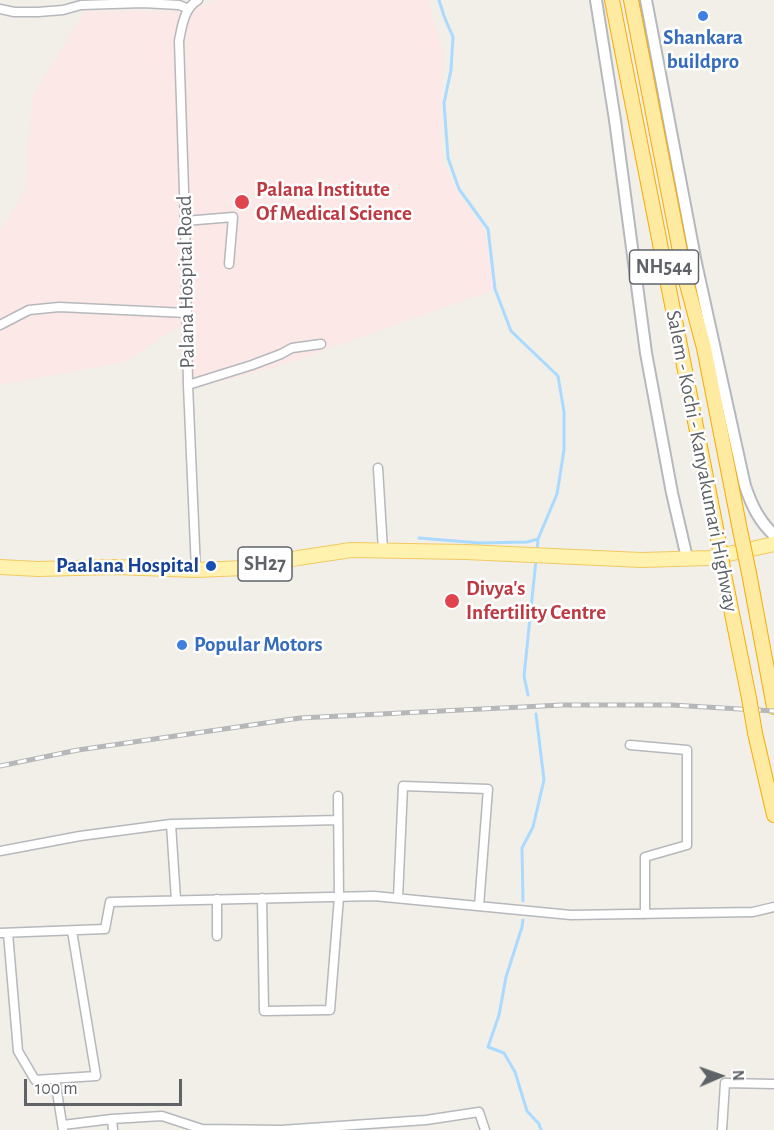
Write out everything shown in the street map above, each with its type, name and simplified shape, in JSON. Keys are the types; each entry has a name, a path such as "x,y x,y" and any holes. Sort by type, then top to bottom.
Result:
{"highway":[{"name":"Salem - Kochi - Kanyakumari Highway","path":"612,0 661,253 682,346 755,733 774,815"},
{"name":"Salem - Kochi - Kanyakumari Highway","path":"631,0 685,277 704,348 773,700"}],"main road":[{"name":"SH27","path":"0,567 196,570 245,568 351,550 559,555 641,560 710,558 774,544"}],"street":[{"name":"Palana Hospital Road","path":"196,570 188,384 179,41 183,20 194,2 198,0"},
{"path":"596,0 615,120 646,353 672,493 687,558"},
{"path":"646,0 696,263 745,486 752,506 764,525 774,535"},
{"path":"0,9 14,12 38,12 104,4 178,2 189,9"},
{"path":"185,221 232,217 229,264"},
{"path":"0,325 29,310 59,307 187,313"},
{"path":"188,384 252,365 292,348 321,344"},
{"path":"378,468 383,550"},
{"path":"630,745 687,750 687,844 645,857 645,914"},
{"path":"398,898 404,786 488,789 479,906"},
{"path":"262,898 264,1011 330,1010 339,897 338,796"},
{"path":"0,851 80,836 171,824 338,820"},
{"path":"171,824 176,900"},
{"path":"72,931 96,1076 35,1080 18,1051 4,933 105,929 110,902 374,896 571,915 753,912 774,907"},
{"path":"217,899 217,936"},
{"path":"55,1078 63,1128 112,1119 162,1116 202,1129 281,1130 426,1120 479,1112 485,1130"},
{"path":"722,1130 725,1083 774,1084"},
{"path":"112,1119 113,1130"}],"shaded area":[{"name":"Palana Institute Of Medical Science","path":"215,0 428,0 443,54 441,122 443,161 457,191 485,230 493,290 283,365 181,393 179,326 125,362 0,385 0,231 26,189 32,97 85,11 174,11"}],"waterway":[{"path":"439,0 453,37 451,70 444,103 448,158 459,189 488,229 495,289 511,331 558,376 564,412 564,450 557,494 538,539 537,551"},
{"path":"419,538 480,543 527,542 538,539"},
{"path":"528,695 524,676 536,560"},
{"path":"523,901 522,848 533,827 544,780 536,714"},
{"path":"523,920 506,977 499,1015 488,1047 504,1053 515,1072 527,1111 539,1124 541,1130"}],"railway":[{"path":"0,766 78,750 300,718 562,705 672,705 774,711"}],"place":[{"name":"Shankara buildpro","path":"703,16"},
{"name":"Palana Institute Of Medical Science","path":"242,202"},
{"name":"Paalana Hospital","path":"211,566"},
{"name":"Divya's Infertility Centre","path":"452,601"},
{"name":"Popular Motors","path":"182,645"}]}
